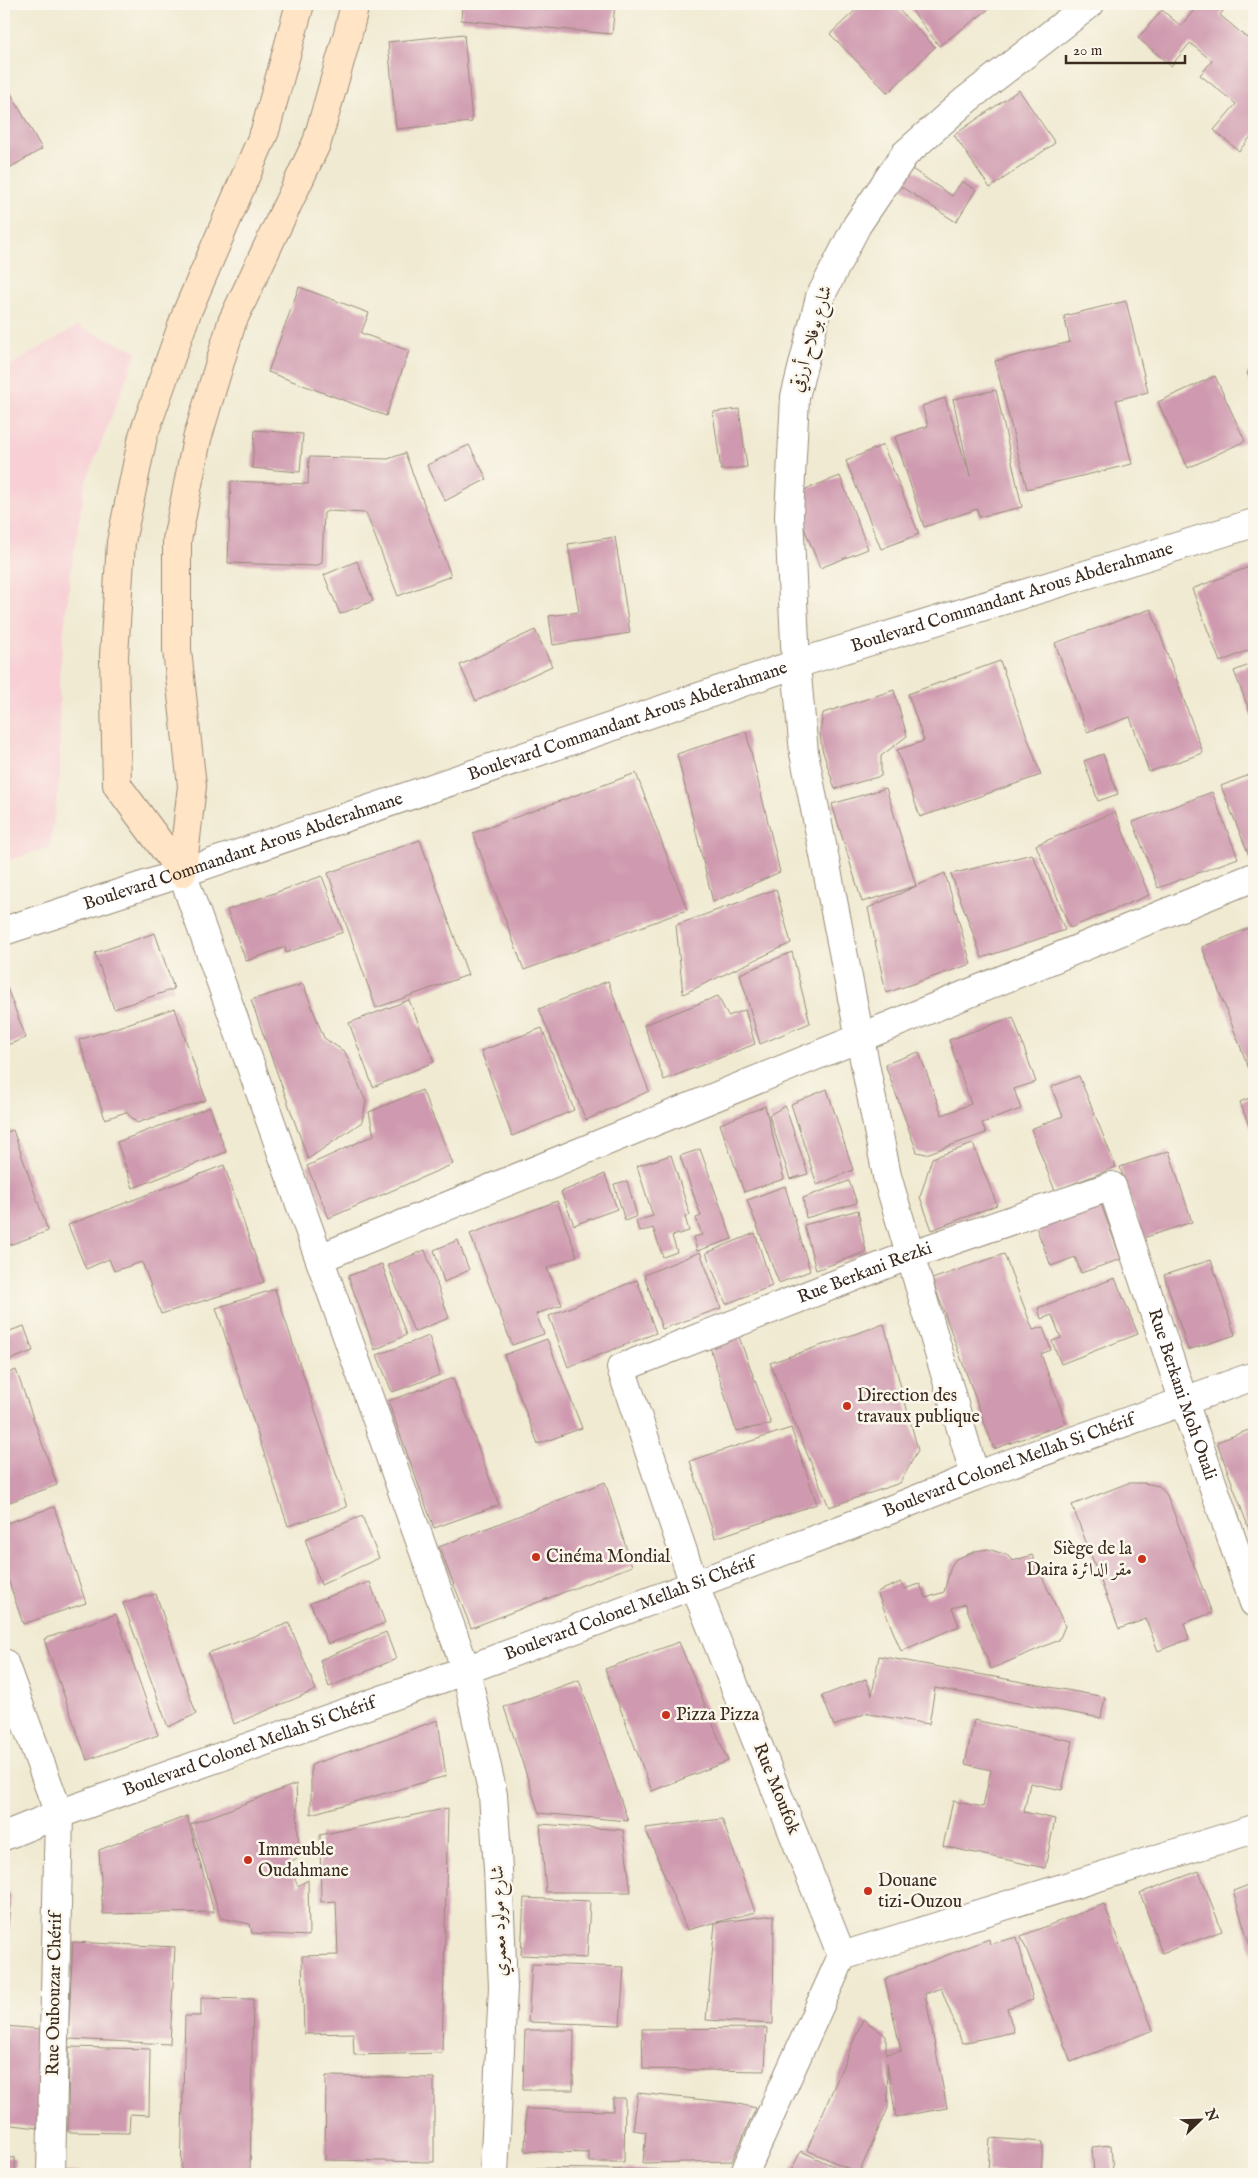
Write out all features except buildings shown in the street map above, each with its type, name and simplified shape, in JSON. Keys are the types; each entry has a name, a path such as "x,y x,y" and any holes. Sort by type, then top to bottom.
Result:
{"main road":[{"path":"182,873 118,785 114,656 121,542 143,436 187,312 265,131 300,4"},
{"path":"182,873 192,786 177,650 177,540 196,439 232,322 317,142 355,4"}],"street":[{"name":"شارع بوفلاح أرزقي","path":"975,1476 886,1176 804,753 796,664 789,516 795,396 820,297 856,225 905,154 966,100 1090,4"},
{"name":"Boulevard Commandant Arous Abderahmane","path":"4,931 182,873 796,664 1254,523"},
{"name":"شارع مولود معمري","path":"182,873 466,1670 493,1796 498,1869 503,1987 494,2174"},
{"path":"320,1258 1254,877"},
{"name":"Rue Berkani Rezki","path":"622,1368 910,1255 1112,1186"},
{"name":"Rue Berkani Moh Ouali","path":"1112,1186 1254,1603"},
{"name":"Rue Moufok","path":"622,1368 694,1584 842,1956"},
{"name":"Boulevard Colonel Mellah Si Chérif","path":"4,1836 59,1814 466,1670 975,1476 1254,1376"},
{"path":"4,1664 59,1814"},
{"name":"Rue Oubouzar Chérif","path":"51,2174 59,1814"},
{"path":"744,2174 842,1956 1254,1829"}],"shaded area":[{"path":"77,326 137,351 85,484 70,578 59,676 60,776 50,847 4,862 4,369"}],"place":[{"name":"Direction des travaux publique","path":"847,1406"},
{"name":"Cinéma Mondial","path":"536,1557"},
{"name":"Siège de la Daira مقر الدائرة","path":"1142,1559"},
{"name":"Pizza Pizza","path":"666,1715"},
{"name":"Immeuble Oudahmane","path":"248,1860"},
{"name":"Douane tizi-Ouzou","path":"868,1891"}]}
